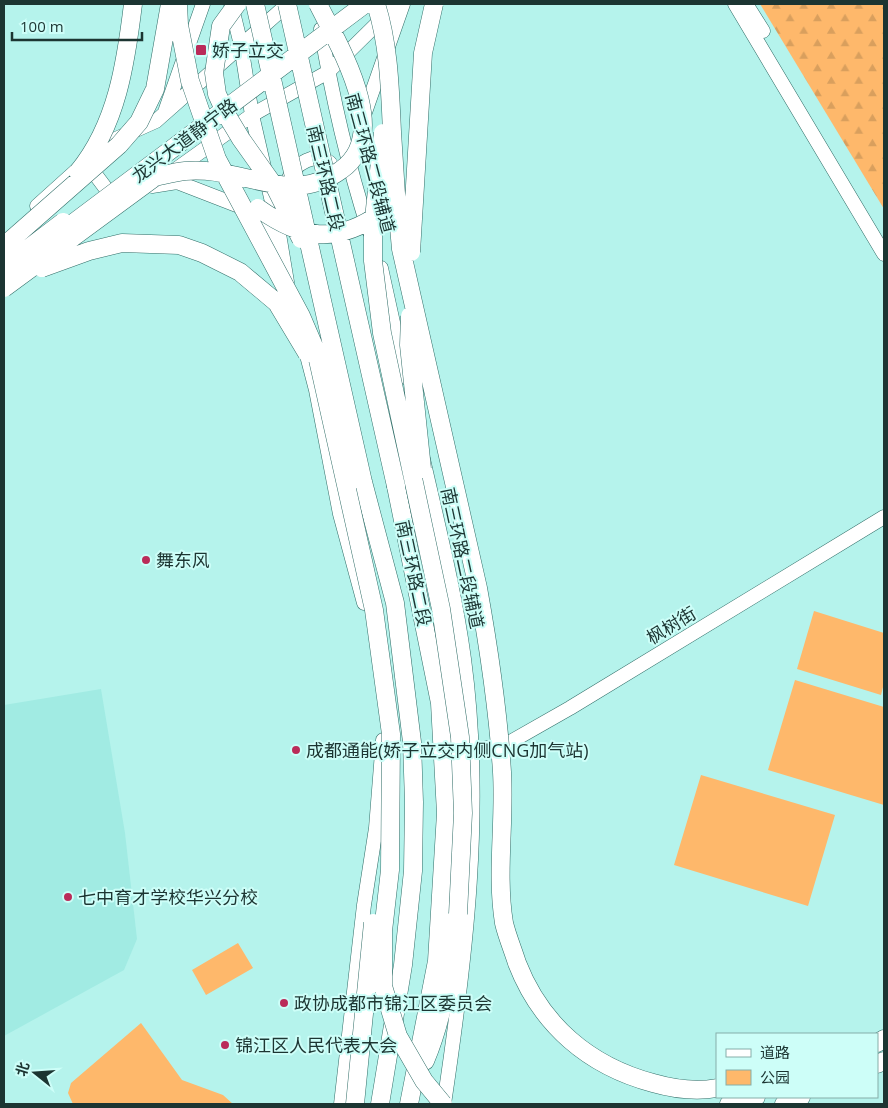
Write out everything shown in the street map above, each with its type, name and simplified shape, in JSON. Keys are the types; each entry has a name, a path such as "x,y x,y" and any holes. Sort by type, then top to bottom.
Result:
{"highway":[{"path":"56,198 83,166 104,130 118,91 133,4"},
{"path":"4,246 56,198 119,145 139,122 156,88 170,4"},
{"path":"178,4 190,81 217,159 302,316 316,351 374,610 391,734 390,870 383,932 383,986 398,1036 424,1081 444,1104"},
{"path":"237,4 221,26 214,72 217,94 226,114 275,186 292,219 320,286"},
{"name":"南三环路二段","path":"255,4 363,482 395,603 412,742 414,847 403,965 380,1104"},
{"name":"南三环路二段","path":"287,4 396,486 440,703 446,813 437,961 410,1099"},
{"path":"4,288 155,177 186,171 208,172 290,186 307,185 318,183 349,164 356,155 364,123 354,78 318,4"},
{"name":"龙兴大道静宁路","path":"4,267 350,4"},
{"name":"龙兴大道静宁路","path":"4,276 365,4"},
{"path":"376,4 382,23 389,72 397,212 402,249 476,578 488,643 502,773 504,924 513,953 533,996 551,1022 572,1043 592,1058 639,1080 673,1088 706,1090 716,1088"},
{"path":"410,1099 436,1036 446,999 458,914 462,841 460,736 431,554 409,345 411,227 418,120 423,53 434,4"},
{"path":"389,72 373,228 373,261 382,332 431,554"},
{"path":"228,180 248,200 285,226 322,236 347,232 386,209 402,182 418,120"},
{"path":"25,274 89,251 122,243 179,244 202,253 240,272 277,303 316,368 328,406"},
{"path":"355,1104 378,866 390,776"},
{"path":"376,913 414,847"},
{"path":"729,1104 752,1098"},
{"path":"784,1104 799,1098"},
{"path":"800,1104 812,1098"}],"main road":[{"path":"156,120 168,107 204,4"},
{"path":"230,4 241,45 252,115 278,228 284,270 316,390 340,514 369,619 378,682 383,743 385,845 364,985 347,1053"},
{"path":"4,236 107,143 156,120 287,4"},
{"name":"南三环路二段辅道","path":"318,4 328,72 355,185 379,262 451,583 465,660 472,756 473,806 469,919 444,1104"},
{"path":"4,298 152,186 252,115 328,72 397,4"},
{"path":"350,165 372,88 403,4"},
{"path":"735,4 884,254"},
{"path":"746,4 884,236"},
{"path":"278,228 280,197 286,182 293,168 309,159 326,160 355,185"},
{"path":"86,162 113,198 113,209 106,222"},
{"path":"152,186 177,182 257,213 265,223 284,270"},
{"name":"枫树街","path":"472,756 504,745 570,708 884,517"},
{"name":"枫树街","path":"472,756 506,754 884,527"},
{"path":"341,1104 376,828 383,743"}],"shaded area":[{"path":"101,689 125,833 137,939 124,970 4,1036 4,705"}],"green space":[{"path":"760,4 884,4 884,209"},
{"path":"814,611 884,633 884,683 881,695 797,669"},
{"path":"795,680 884,707 884,805 768,770"},
{"path":"701,775 835,815 808,906 674,865"},
{"path":"238,943 253,968 206,995 192,970"},
{"path":"141,1023 182,1080 223,1095 233,1104 73,1104 68,1093 71,1083"}],"place":[{"name":"娇子立交","path":"201,50"},
{"name":"舞东风","path":"146,560"},
{"name":"成都通能(娇子立交内侧CNG加气站)","path":"296,750"},
{"name":"七中育才学校华兴分校","path":"68,897"},
{"name":"政协成都市锦江区委员会","path":"284,1003"},
{"name":"锦江区人民代表大会","path":"225,1045"}]}
